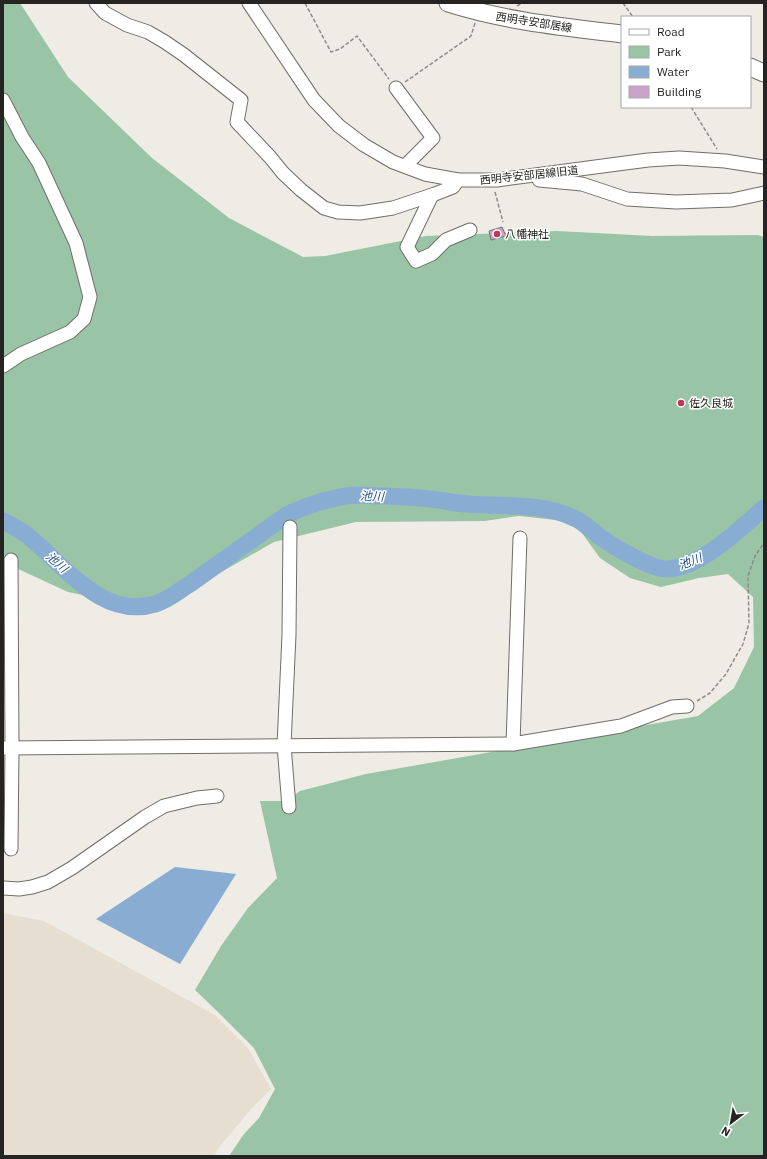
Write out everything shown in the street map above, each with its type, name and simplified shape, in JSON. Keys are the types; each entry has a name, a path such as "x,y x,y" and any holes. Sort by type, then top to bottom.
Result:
{"main road":[{"name":"西明寺安部居線","path":"448,3 495,16 540,24 621,34"},
{"path":"751,67 764,73"}],"street":[{"path":"96,3 105,13 127,25 148,32 184,54 241,100 237,122 283,173 324,208 338,212 360,213 393,208 453,187 458,180"},
{"name":"西明寺安部居線旧道","path":"249,3 314,100 334,121 364,145 393,162 425,174 458,180 497,180 648,160 679,158 725,160 764,167"},
{"path":"396,88 433,138 405,166"},
{"path":"3,100 22,137 39,163 76,243 90,297 84,319 70,332 22,354 3,366"},
{"path":"522,177 553,182 582,184 627,199 676,202 732,200 764,193"},
{"path":"732,200 733,192 764,186"},
{"path":"432,195 407,247 416,261 432,254 446,240 470,230"},
{"path":"289,807 284,745 289,635 290,527"},
{"path":"513,744 520,538"},
{"path":"11,560 8,748 11,849"},
{"path":"8,748 513,744 621,726 672,707 687,706"},
{"path":"3,888 19,889 48,882 72,868 145,816 164,806 197,798 218,796"}],"path":[{"path":"305,3 331,52 340,49 357,36 396,88 471,36 478,11"},
{"path":"623,3 632,16"},
{"path":"692,108 725,160"},
{"path":"494,186 503,222"},
{"path":"687,706 710,693 726,674 743,644 749,623 748,576 756,556 764,543"}],"shaded area":[{"path":"3,913 44,921 215,1015 247,1047 271,1089 252,1108 220,1146 214,1156 3,1156"}],"green space":[{"path":"3,3 20,3 68,77 152,158 229,218 303,257 325,256 426,236 557,231 652,236 758,235 764,237 764,1156 229,1156 244,1134 259,1118 275,1089 254,1048 195,990 221,946 248,908 277,878 260,801 286,801 300,791 366,774 698,716 734,688 754,647 753,597 728,574 699,578 661,587 630,578 600,558 574,522 519,516 485,521 356,522 274,542 181,595 134,606 68,592 3,562"}],"water":[{"path":"175,867 236,874 180,964 96,919"}],"building":[{"name":"八幡神社","path":"502,227 506,236 491,240 489,231"}],"waterway":[{"name":"池川","path":"3,521 27,535 69,574 101,597 118,604 136,607 155,604 169,598 288,514 320,502 345,496 413,497 466,504 522,506 550,510 580,521 603,539 635,558 653,566 668,569 681,567 694,562 707,554 732,536 764,508"}],"place":[{"name":"八幡神社","path":"497,234"},
{"name":"佐久良城","path":"681,403"}]}
